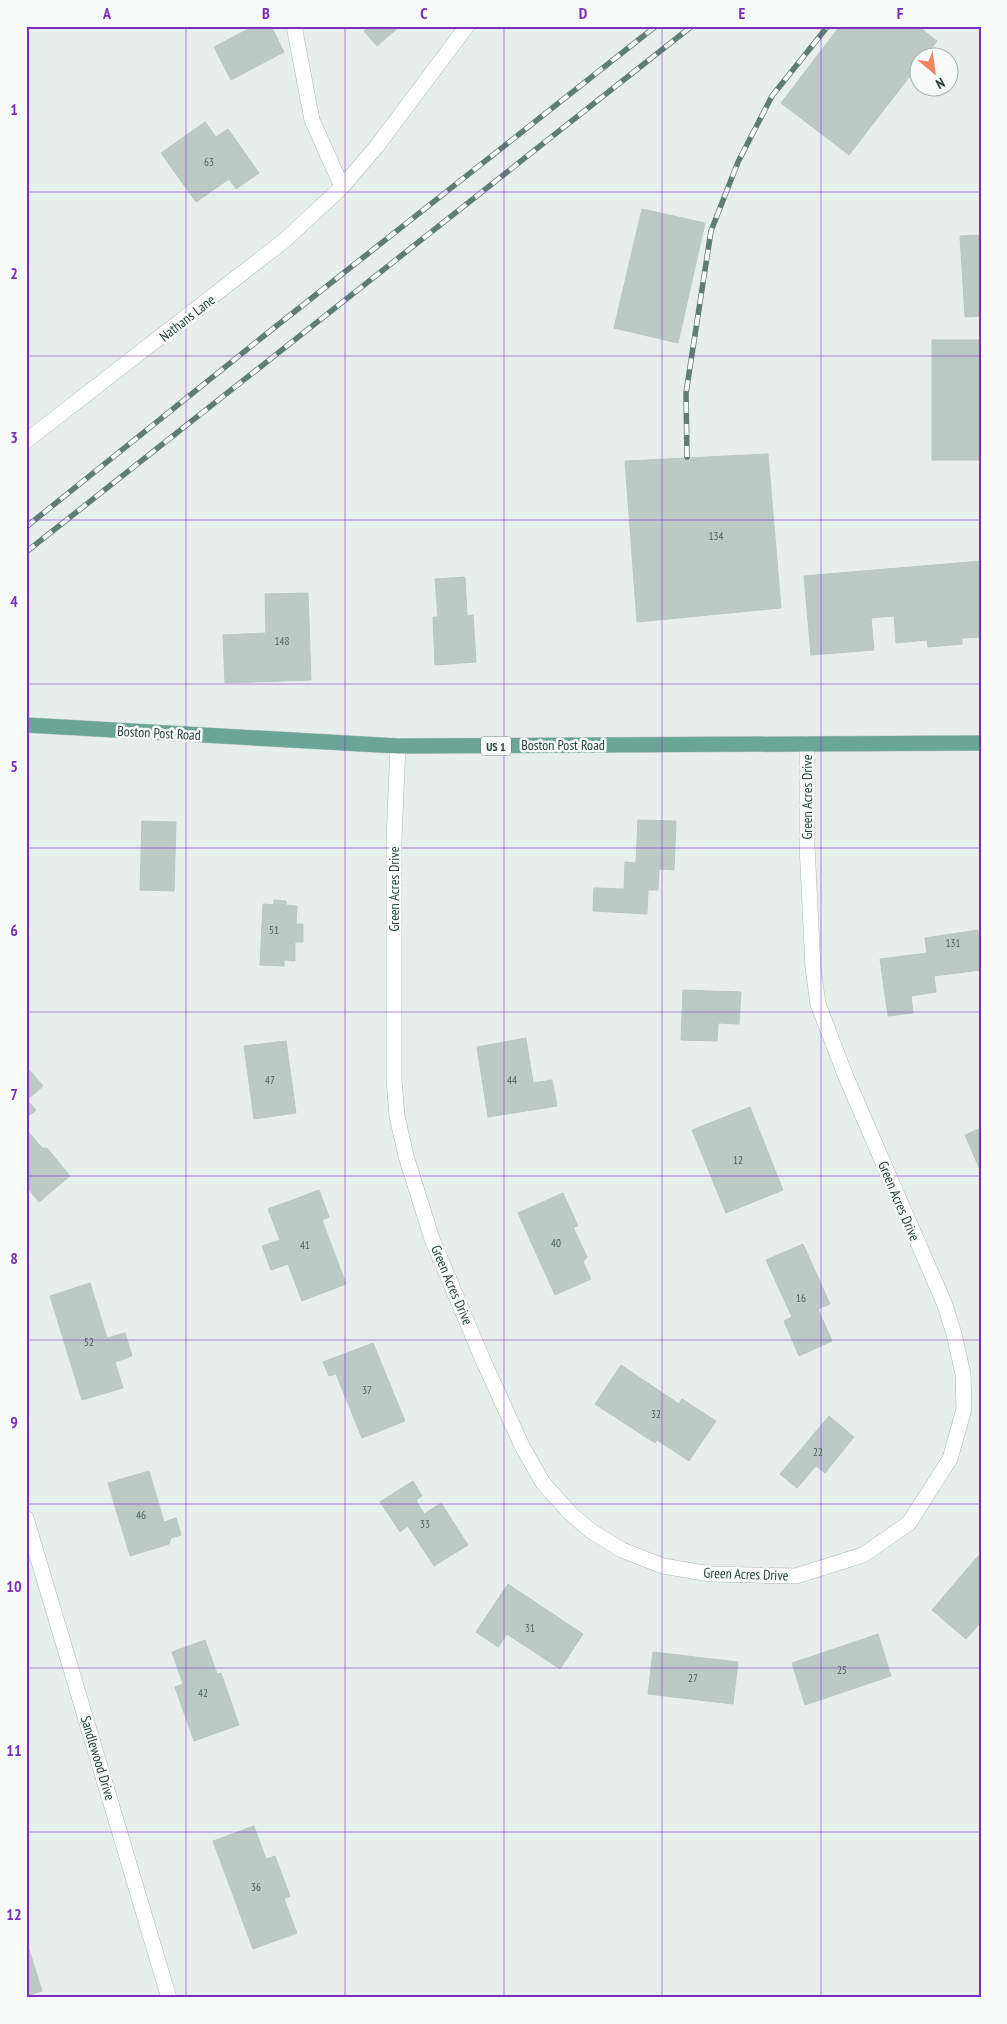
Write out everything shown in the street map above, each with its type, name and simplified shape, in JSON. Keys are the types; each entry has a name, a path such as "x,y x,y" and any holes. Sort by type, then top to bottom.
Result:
{"main road":[{"name":"Boston Post Road","path":"26,725 398,746 981,743"}],"street":[{"path":"294,26 312,120 342,187"},
{"name":"Nathans Lane","path":"26,441 285,240 342,187 377,146 467,26"},
{"name":"Green Acres Drive","path":"398,746 394,839 394,1080 397,1116 411,1174 432,1238 483,1360 522,1446 543,1483 571,1514 592,1531 622,1550 663,1566 710,1574 796,1576 862,1555 909,1523 950,1459 964,1408 963,1374 945,1305 843,1070 818,1004 812,968 807,844 807,744"},
{"name":"Sandlewood Drive","path":"26,1518 169,1998"}],"building":[{"path":"254,26 271,26 284,52 231,80 214,47"},
{"path":"370,26 400,26 377,46 364,31"},
{"path":"840,26 918,26 937,41 932,48 910,48 910,76 849,155 781,103"},
{"path":"205,122 216,137 228,129 259,173 236,189 229,179 196,202 161,153"},
{"path":"642,209 705,223 678,343 614,328"},
{"path":"981,235 981,316 965,317 960,236"},
{"path":"932,340 981,340 981,460 932,460"},
{"path":"768,454 781,608 637,622 625,461"},
{"path":"981,561 981,637 962,638 962,644 928,647 927,640 896,643 894,616 871,618 874,650 811,655 804,576"},
{"path":"465,577 467,616 473,615 476,662 435,665 433,617 438,617 435,579"},
{"path":"308,593 311,680 225,683 223,635 266,633 265,594"},
{"path":"638,820 676,821 674,870 659,869 658,890 648,890 647,914 593,911 594,888 624,889 625,862 636,863"},
{"path":"142,821 176,822 174,891 140,890"},
{"path":"274,900 286,901 286,905 297,906 296,924 303,924 303,942 295,942 295,961 284,960 284,966 260,965 263,904 274,905"},
{"path":"978,930 981,970 934,976 936,992 911,996 913,1013 888,1016 880,959 927,953 925,938"},
{"path":"683,990 741,992 739,1024 718,1023 717,1041 681,1040"},
{"path":"526,1038 533,1083 552,1080 557,1106 488,1117 477,1047"},
{"path":"286,1041 296,1113 254,1119 244,1046"},
{"path":"27,1067 43,1086 27,1100 36,1110 26,1118"},
{"path":"750,1107 783,1190 726,1213 692,1130"},
{"path":"981,1128 981,1172 965,1135"},
{"path":"26,1129 42,1148 47,1148 70,1176 39,1202 26,1186"},
{"path":"319,1190 329,1217 322,1220 346,1284 302,1301 288,1264 271,1270 262,1246 280,1240 268,1209"},
{"path":"563,1193 578,1226 573,1227 587,1257 583,1262 591,1279 555,1295 518,1213"},
{"path":"803,1244 830,1304 818,1309 832,1341 799,1356 784,1321 792,1317 766,1260"},
{"path":"90,1283 107,1338 125,1333 132,1356 115,1362 123,1388 82,1400 50,1296"},
{"path":"373,1343 405,1421 362,1438 336,1374 329,1376 323,1362"},
{"path":"621,1365 679,1404 682,1399 716,1421 689,1461 657,1440 655,1443 595,1404"},
{"path":"829,1416 854,1437 825,1473 816,1466 797,1488 780,1474"},
{"path":"149,1471 164,1522 176,1518 181,1535 171,1538 169,1544 130,1556 108,1483"},
{"path":"413,1481 422,1496 416,1500 424,1514 441,1503 468,1545 434,1566 408,1526 400,1532 380,1502"},
{"path":"978,1556 981,1558 981,1622 966,1639 932,1610"},
{"path":"508,1584 583,1634 560,1669 507,1634 498,1647 476,1632"},
{"path":"878,1634 891,1676 805,1705 792,1663"},
{"path":"205,1640 217,1674 221,1673 239,1725 194,1741 175,1687 183,1684 172,1652"},
{"path":"653,1652 738,1662 733,1704 648,1694"},
{"path":"254,1826 266,1859 275,1856 290,1896 284,1899 297,1933 253,1949 213,1841"},
{"path":"26,1940 42,1991 32,1994 33,1998 26,1998"}],"railway":[{"path":"26,527 265,335 656,26"},
{"path":"26,552 692,26"},
{"path":"687,457 686,393 711,231 738,162 772,96 828,26"}]}
